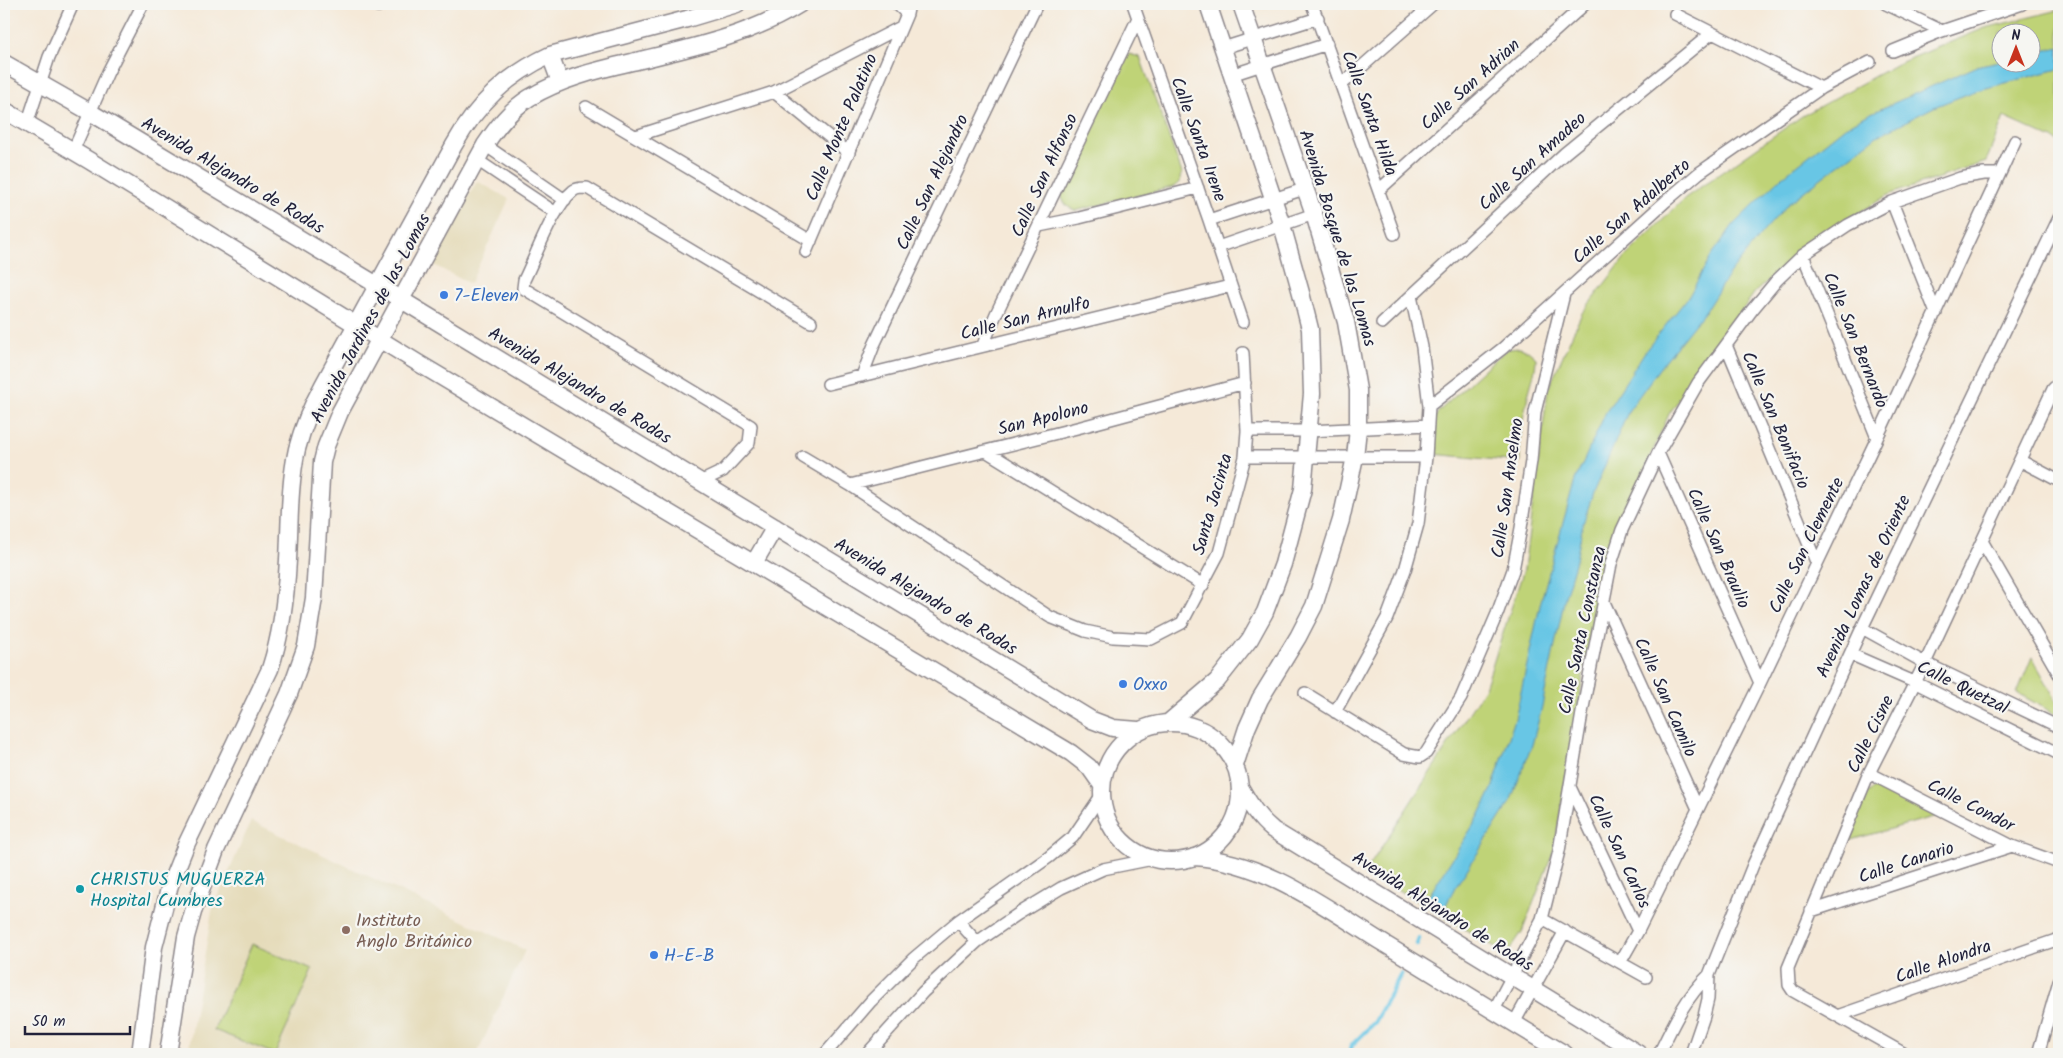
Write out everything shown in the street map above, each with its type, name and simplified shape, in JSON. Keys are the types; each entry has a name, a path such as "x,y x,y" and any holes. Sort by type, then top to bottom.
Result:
{"street":[{"path":"27,124 49,57 73,4"},
{"path":"73,151 142,4"},
{"name":"Avenida Jardines de las Lomas","path":"140,1054 154,947 170,885 186,845 270,669 279,643 285,607 293,475 303,429 310,408 466,123 496,88 517,73 550,55 737,4"},
{"name":"Avenida Jardines de las Lomas","path":"168,1054 186,937 195,905 216,850 289,694 306,646 314,598 320,479 326,446 340,412 485,145 499,125 511,113 528,99 560,82 593,71 714,42 757,26 800,4"},
{"path":"897,4 908,9"},
{"name":"Calle San Alejandro","path":"862,376 874,345 1036,4"},
{"name":"Calle Santa Irene","path":"1133,4 1243,322"},
{"path":"1169,722 1217,681 1250,639 1265,612 1284,564 1303,490 1312,394 1310,330 1282,224 1208,4"},
{"name":"Avenida Bosque de las Lomas","path":"1235,765 1247,728 1260,699 1298,637 1314,606 1341,520 1355,457 1358,429 1358,390 1346,322 1314,214 1241,4"},
{"name":"Calle Santa Hilda","path":"1312,4 1394,234"},
{"path":"1341,85 1432,4"},
{"name":"Calle San Adrian","path":"1379,190 1585,4"},
{"path":"1886,4 1942,31"},
{"path":"1893,52 1942,31 2022,4"},
{"name":"Calle Monte Palatino","path":"806,252 908,9"},
{"path":"1675,14 1821,88"},
{"path":"1223,48 1318,18"},
{"name":"Calle San Alfonso","path":"983,345 1138,20"},
{"path":"636,136 774,92 901,27"},
{"name":"Calle San Amadeo","path":"1382,323 1565,153 1712,33"},
{"path":"1231,75 1327,44"},
{"path":"550,55 560,82"},
{"name":"Calle San Adalberto","path":"1430,406 1503,348 1699,173 1821,88 1870,62"},
{"name":"Avenida Alejandro de Rodas","path":"4,63 90,112 377,284 1092,720 1114,728 1138,730"},
{"path":"774,92 849,153"},
{"path":"586,107 811,241"},
{"path":"4,110 379,339 1071,753 1089,768 1101,790"},
{"name":"Calle San Clemente","path":"1621,961 1638,931 1760,684 1936,313 1998,174 2015,141"},
{"path":"485,145 564,200"},
{"path":"477,160 556,213"},
{"name":"Calle Santa Constanza","path":"1494,1010 1542,919 1559,851 1603,600 1611,564 1622,530 1658,453 1698,383 1777,280 1803,256 1848,226 1892,202 1960,178 1998,174"},
{"path":"700,482 723,471 749,443 751,426 524,288 524,280 564,200 574,189 587,188 811,322"},
{"path":"1039,226 1079,218 1198,188"},
{"path":"1209,220 1304,189"},
{"path":"1892,202 1936,313"},
{"path":"1218,247 1314,214"},
{"name":"Avenida Lomas de Oriente","path":"1691,1054 1708,999 1709,975 1753,865 1862,628 2059,218"},
{"name":"Calle San Bernardo","path":"1803,256 1877,438"},
{"name":"Calle San Arnulfo","path":"828,384 1230,286"},
{"name":"Calle San Anselmo","path":"1335,712 1404,754 1420,758 1426,753 1461,698 1498,614 1513,570 1531,461 1535,412 1564,294"},
{"path":"1305,693 1335,712 1387,618 1405,570 1418,524 1430,406 1422,347 1411,296"},
{"name":"Calle San Bonifacio","path":"1726,345 1817,564"},
{"name":"Santa Jacinta","path":"850,485 1050,617 1094,633 1113,637 1151,639 1182,622 1219,554 1245,457 1248,431 1243,353"},
{"name":"San Apolono","path":"850,485 1245,383"},
{"name":"Calle Cisne","path":"1905,1054 1793,991 1789,985 1788,968 1870,773 1925,662 2052,389 2059,383"},
{"path":"1248,431 1309,431 1428,425"},
{"path":"986,451 1203,585"},
{"name":"Calle San Braulio","path":"1658,453 1760,684"},
{"path":"803,457 850,485"},
{"path":"1245,457 1426,457"},
{"path":"2020,461 2059,481"},
{"path":"754,563 775,527"},
{"path":"1982,541 2059,674"},
{"name":"Calle San Camilo","path":"1603,600 1698,809"},
{"name":"Calle Quetzal","path":"1862,628 1925,662 2059,727"},
{"name":"Calle Quetzal","path":"1850,654 1914,682 2059,754"},
{"path":"1194,857 1220,841 1229,830 1236,816 1240,802 1240,787 1235,765 1222,745 1204,730 1181,723 1169,722 1148,726 1127,738 1113,753 1104,770 1101,790 1103,810 1117,836 1127,846 1139,854 1153,859 1167,861 1194,857 1212,858 1236,863 1290,886 1565,1054"},
{"name":"Calle Condor","path":"1870,773 2012,846 2059,863"},
{"name":"Calle San Carlos","path":"1570,786 1638,931"},
{"name":"Avenida Alejandro de Rodas","path":"1240,787 1251,806 1272,830 1639,1054"},
{"path":"825,1054 871,1001 914,958 958,922 1049,858 1073,837 1101,790"},
{"name":"Calle Canario","path":"1811,912 2012,846"},
{"path":"866,1054 923,992 977,942 1018,914 1079,879 1117,865 1153,859"},
{"path":"1542,919 1621,961 1646,977"},
{"path":"958,922 977,942"},
{"path":"1514,1023 1565,931"},
{"name":"Calle Alondra","path":"1838,1016 2059,939"},
{"name":"Avenida Lomas de Oriente","path":"1659,1054 1685,1001 1709,975"},
{"path":"2037,1054 2059,981"}],"shaded area":[{"path":"477,181 509,199 470,284 432,264"},
{"name":"Instituto Anglo Británico","path":"251,821 525,950 477,1054 188,1054 212,911"}],"green space":[{"path":"2059,10 2059,142 2004,117 1986,162 1888,195 1813,241 1755,292 1669,414 1610,549 1594,609 1554,850 1522,932 1507,954 1366,871 1485,688 1524,569 1548,389 1582,313 1626,256 1685,198 1802,116 1897,64 1990,27 1990,72 2040,72 2040,22 2010,22"},
{"path":"1129,54 1140,57 1182,173 1181,178 1173,187 1075,211 1065,204 1061,193 1119,65"},
{"path":"1520,348 1528,351 1536,358 1536,363 1522,423 1520,462 1432,454 1433,420 1439,411 1495,359 1508,349"},
{"path":"2032,657 2059,705 2059,716 2017,693"},
{"path":"1873,788 1885,788 1937,816 1840,843 1865,795"},
{"path":"252,944 312,970 275,1054 214,1030"}],"water":[{"path":"2059,47 2059,69 1975,91 1934,107 1877,136 1789,203 1727,277 1706,310 1629,410 1593,493 1583,524 1576,560 1565,597 1541,711 1532,745 1510,802 1455,887 1443,911 1425,902 1479,816 1492,789 1515,719 1541,601 1575,480 1606,412 1646,350 1689,296 1711,256 1734,224 1782,177 1845,127 1869,114 1980,65 1990,63 1990,72 2040,72 2040,52"}],"waterway":[{"path":"1417,944 1419,939"},
{"path":"1349,1054 1352,1045 1375,1022 1401,974"}],"place":[{"name":"7-Eleven","path":"444,295"},
{"name":"Oxxo","path":"1123,684"},
{"name":"CHRISTUS MUGUERZA Hospital Cumbres","path":"80,889"},
{"name":"Instituto Anglo Británico","path":"346,930"},
{"name":"H-E-B","path":"654,955"}]}
